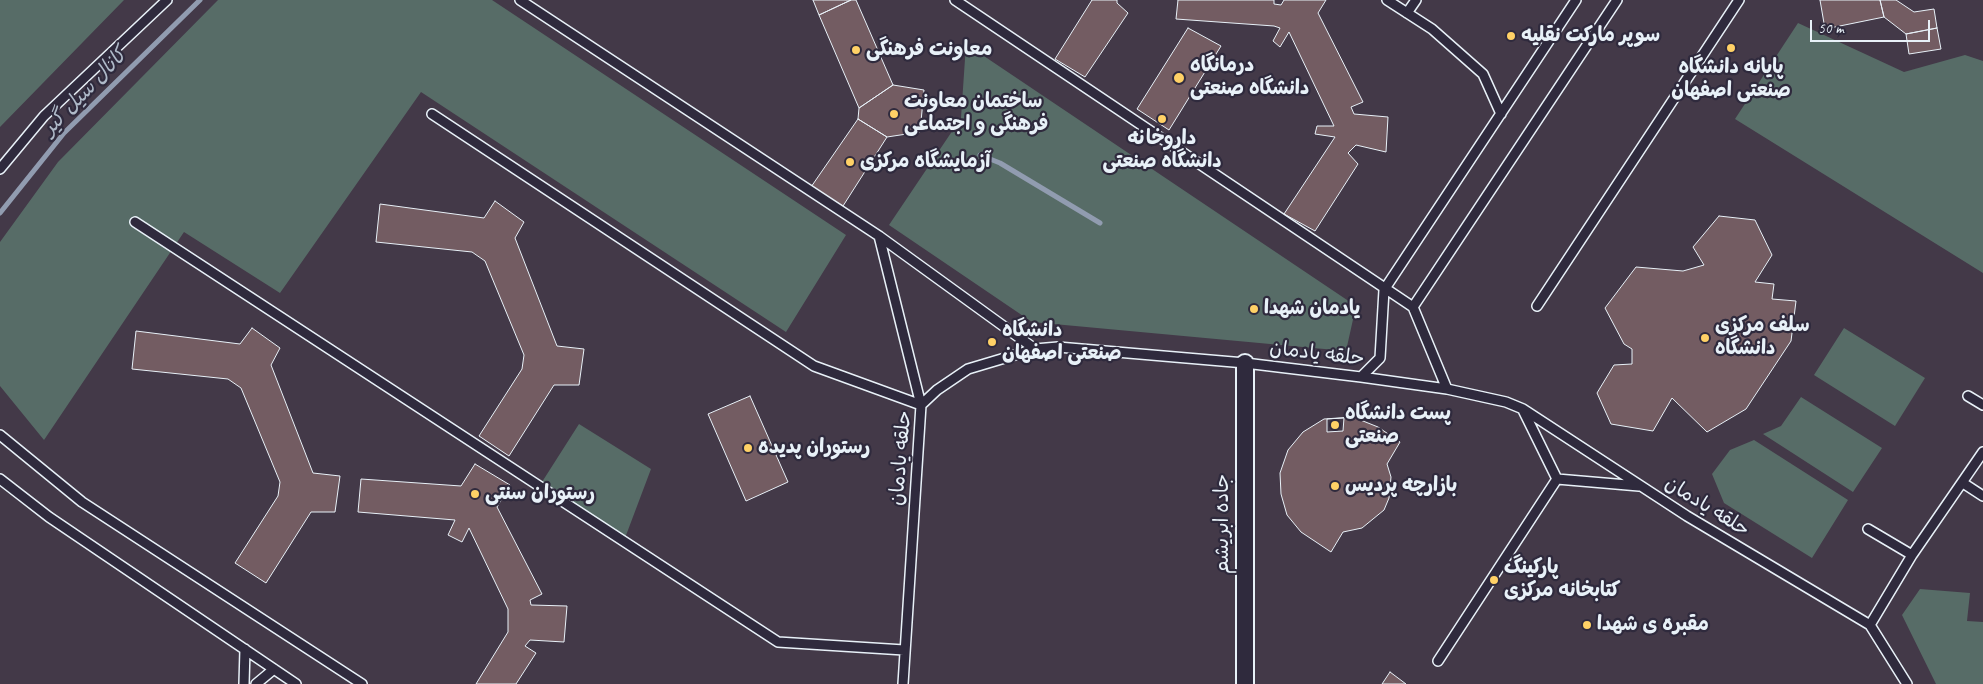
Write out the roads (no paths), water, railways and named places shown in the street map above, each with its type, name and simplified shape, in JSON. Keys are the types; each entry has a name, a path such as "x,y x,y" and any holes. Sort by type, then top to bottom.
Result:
{"street":[{"name":"جاده ابریشم","path":"1244,363 1245,684"}],"lane":[{"path":"0,169 44,116 167,0"},
{"path":"520,0 879,236 1035,350"},
{"path":"955,0 1384,290 1413,307 1447,389"},
{"path":"1387,0 1438,34 1483,74 1502,114"},
{"path":"1407,13 1416,0"},
{"path":"1361,377 1380,358 1384,290 1576,0"},
{"path":"1413,307 1617,0"},
{"path":"1537,306 1739,0"},
{"path":"432,114 814,366 921,405"},
{"path":"135,222 778,642 904,650"},
{"path":"879,236 921,405"},
{"name":"حلقه یادمان","path":"902,684 921,405 937,390 968,369 1035,350 1058,347 1244,363 1361,377 1447,389 1506,402 1523,409 1734,545 1870,625 1907,684"},
{"path":"1968,396 1983,405"},
{"path":"1523,409 1557,479"},
{"path":"0,435 82,502 362,684"},
{"path":"1870,625 1912,555 1983,452"},
{"path":"0,479 48,517 296,684"},
{"path":"1557,479 1640,486"},
{"path":"1438,661 1557,479"},
{"path":"1963,483 1983,496"},
{"path":"1868,529 1912,555"},
{"path":"244,684 245,649"},
{"path":"256,684 274,669"}],"waterway":[{"name":"کانال سیل گیر","path":"0,213 64,133 200,0"},
{"path":"980,155 1000,163 1100,223"}],"place":[{"name":"سوپر مارکت نقلیه","path":"1511,36"},
{"name":"پایانه دانشگاه صنعتی اصفهان","path":"1731,48"},
{"name":"معاونت فرهنگی","path":"856,50"},
{"name":"درمانگاه دانشگاه صنعتی","path":"1179,78"},
{"name":"ساختمان معاونت فرهنگی و اجتماعی","path":"894,114"},
{"name":"داروخانه دانشگاه صنعتی","path":"1162,119"},
{"name":"آزمایشگاه مرکزی","path":"850,162"},
{"name":"یادمان شهدا","path":"1254,309"},
{"name":"سلف مرکزی دانشگاه","path":"1705,338"},
{"name":"دانشگاه صنعتی اصفهان","path":"992,342"},
{"name":"پست دانشگاه صنعتی","path":"1335,425"},
{"name":"رستوران پدیده","path":"748,448"},
{"name":"بازارچه پردیس","path":"1335,486"},
{"name":"رستوران سنتی","path":"475,494"},
{"name":"پارکینگ کتابخانه مرکزی","path":"1494,580"},
{"name":"مقبره ی شهدا","path":"1587,625"}]}
